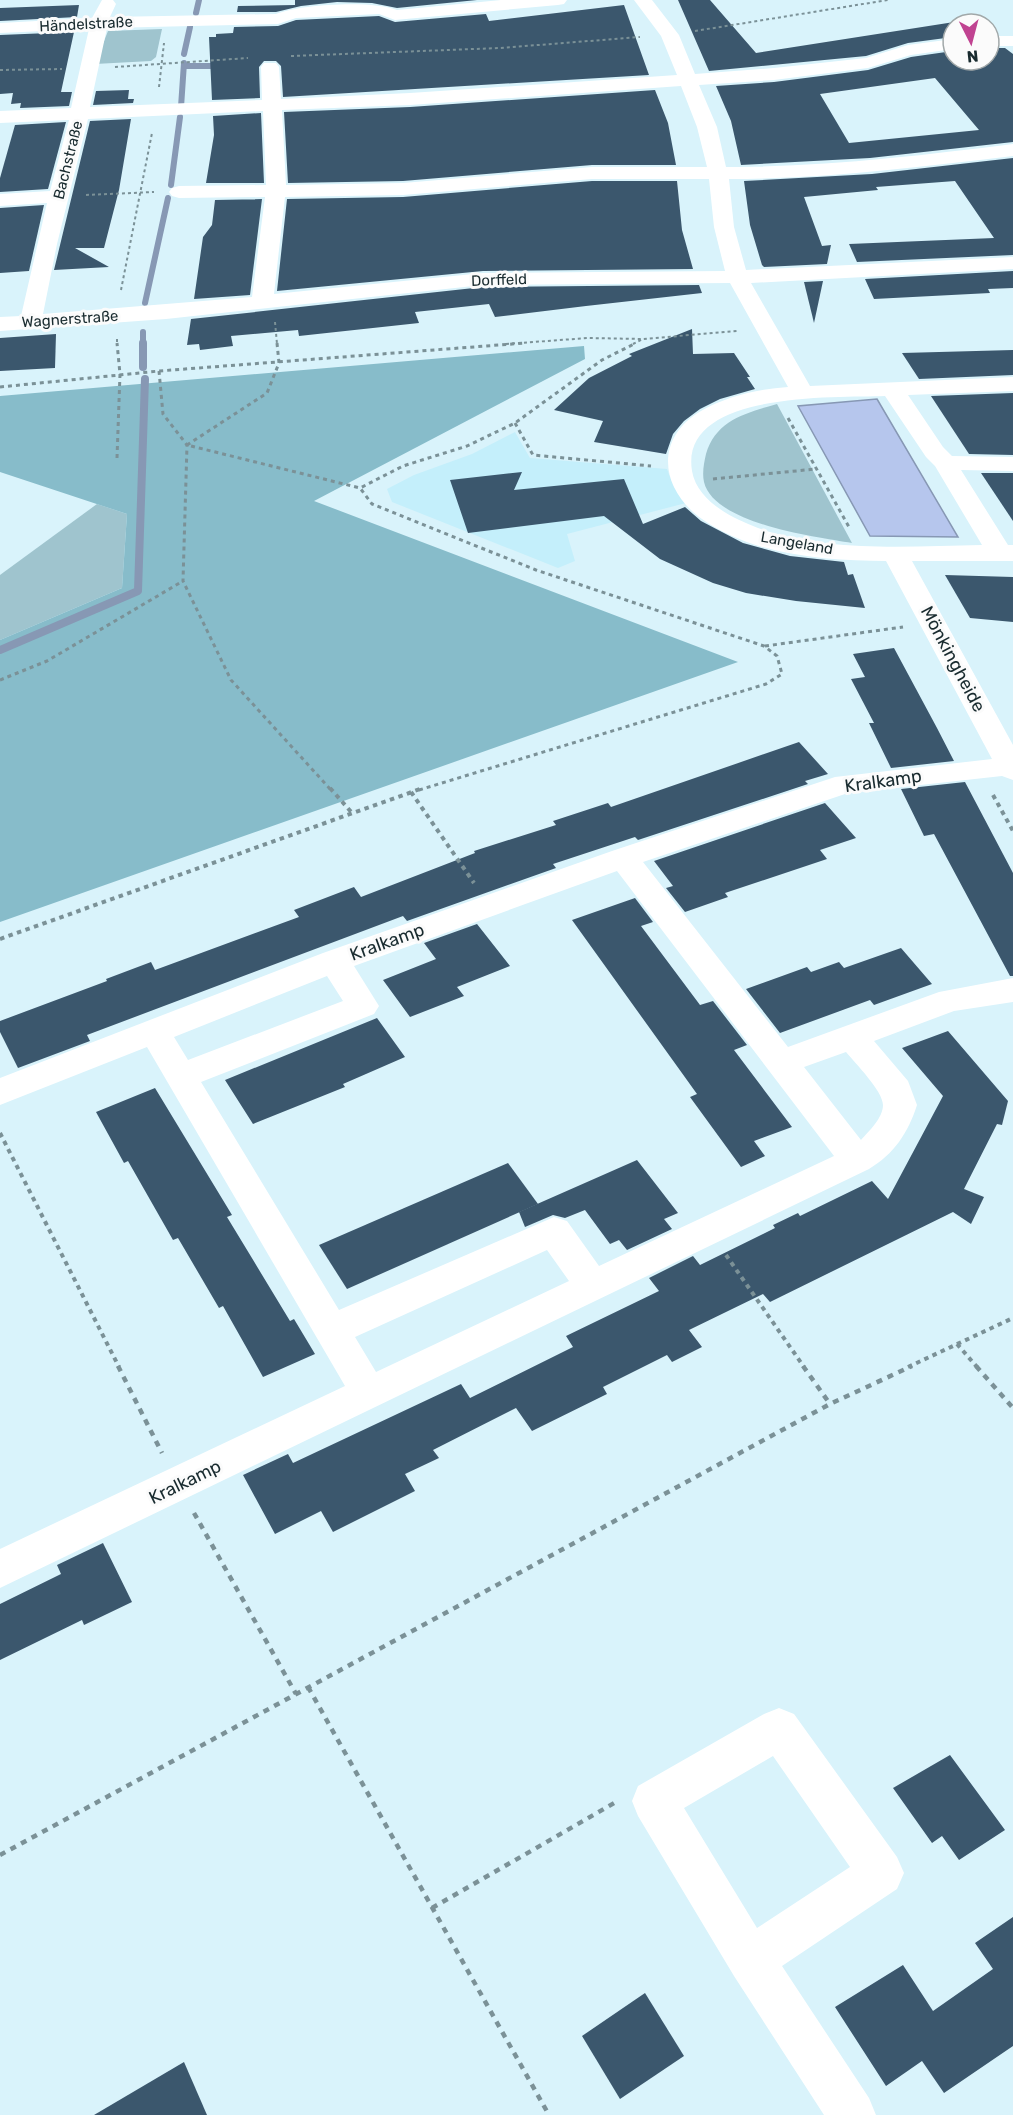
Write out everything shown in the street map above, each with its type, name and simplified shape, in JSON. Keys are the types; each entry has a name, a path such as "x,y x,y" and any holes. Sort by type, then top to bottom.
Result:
{"street":[{"name":"Bachstraße","path":"31,322 39,269 79,114 98,23 109,0"},
{"path":"274,40 281,0"},
{"name":"Händelstraße","path":"0,28 171,20 278,19 293,12 381,9 395,15 558,0"},
{"path":"643,0 670,35 706,127 717,174 724,227 738,277 803,393"},
{"path":"0,117 273,106 774,74 868,63 908,50 941,46"},
{"path":"267,301 276,190 273,106 276,62"},
{"path":"977,135 991,152"},
{"path":"178,192 403,189 592,173 717,174 901,162 1013,150"},
{"path":"0,200 59,196"},
{"name":"Dorffeld","path":"140,314 483,279 738,277 1009,258"},
{"name":"Wagnerstraße","path":"0,324 140,314"},
{"path":"680,475 678,457 683,444 696,425 731,405 774,394 1013,384"},
{"name":"Langeland","path":"891,388 1006,553"},
{"path":"946,464 1013,464"},
{"name":"Langeland","path":"680,475 691,496 707,512 750,534 799,546 863,552 1006,553"},
{"name":"Mönkingheide","path":"894,552 1012,768"},
{"name":"Kralkamp","path":"0,1092 334,961 623,858 845,784 979,769 1012,768"},
{"path":"623,858 783,1062 856,1160"},
{"path":"181,1076 363,1006 334,961"},
{"path":"783,1062 854,1038 950,1000 1013,990"},
{"path":"154,1031 368,1392"},
{"name":"Kralkamp","path":"0,1569 856,1160 874,1149 894,1123 900,1105 896,1090 854,1038"},
{"path":"332,1330 554,1231 592,1285"},
{"path":"750,1960 881,1873 779,1729 654,1801 750,1960 852,2115"}],"path":[{"path":"690,32 888,0"},
{"path":"117,458 120,375 115,317 142,192 156,111 166,31 174,23 171,20"},
{"path":"276,62 649,36 666,80"},
{"path":"107,67 250,58"},
{"path":"0,70 63,69"},
{"path":"59,196 178,192"},
{"path":"0,387 159,371 588,338 643,339 742,331 712,277"},
{"path":"187,445 267,393 279,363 267,301"},
{"path":"360,488 403,466 467,446 514,423 602,360 643,339"},
{"path":"0,939 411,792 766,684 782,674 777,656 764,646 536,570 372,504 360,488 187,445 163,414 159,371"},
{"path":"774,394 863,552"},
{"path":"514,423 532,455 680,475 816,469"},
{"path":"187,445 183,581 231,680 352,814"},
{"path":"0,680 47,661 183,581"},
{"path":"764,646 904,627 899,617"},
{"path":"979,769 1013,831"},
{"path":"411,792 489,905"},
{"path":"0,1133 179,1485 296,1694"},
{"path":"709,1230 830,1404"},
{"path":"0,1855 830,1404 1013,1318"},
{"path":"957,1344 1013,1408"},
{"path":"308,1687 549,2115"},
{"path":"432,1908 627,1795 654,1801"}],"shaded area":[{"path":"162,29 156,57 151,61 95,64 108,31"},
{"path":"584,346 585,359 314,501 738,662 0,922 0,640 122,588 127,514 0,472 0,396"},
{"path":"877,399 958,537 870,536 798,406"},
{"path":"777,404 852,543 792,532 746,518 726,508 712,496 704,482 703,468 706,454 717,433 744,415"},
{"path":"515,432 530,458 667,469 673,485 686,503 567,534 575,561 558,568 392,502 387,489 414,475 472,454"},
{"path":"97,504 127,514 122,588 0,640 0,575"}],"building":[{"path":"295,0 477,0 397,8 372,3 337,2 301,6 276,12 237,12 238,6 295,5"},
{"path":"678,0 710,0 756,53 941,24 941,39 908,43 866,56 709,71"},
{"path":"79,5 77,17 0,21 0,8"},
{"path":"624,5 649,75 283,97 281,66 276,61 264,61 259,67 260,98 212,100 209,37 216,37 216,34 233,33 234,27 278,26 296,20 379,16 395,22 486,14 489,21"},
{"path":"74,32 61,92 72,92 69,106 20,108 21,103 11,104 13,93 0,94 0,35"},
{"path":"1001,48 1013,54 1013,142 870,158 741,165 731,121 716,86 774,82 868,70 911,57 941,53 941,72 1001,72","holes":["935,78 979,130 849,143 820,94"]},
{"path":"129,90 128,99 134,99 133,103 93,105 96,91"},
{"path":"655,90 668,123 676,165 592,165 403,181 288,183 284,112 410,107"},
{"path":"261,113 264,183 206,183 214,135 213,116"},
{"path":"131,119 119,190 104,248 75,248 109,267 54,270 90,121"},
{"path":"66,122 48,189 0,192 0,178 15,125"},
{"path":"1013,158 1013,255 857,262 849,244 994,238 955,181 876,187 878,190 804,197 822,246 831,245 827,264 764,267 762,265 750,225 744,181 872,174"},
{"path":"592,181 677,181 682,230 693,269 483,271 277,291 287,199 403,197"},
{"path":"262,199 250,295 194,299 203,237 212,225 215,200"},
{"path":"44,205 29,271 0,273 0,208"},
{"path":"1013,271 1013,288 988,289 990,293 874,299 865,279"},
{"path":"823,281 814,323 804,282"},
{"path":"699,285 702,293 495,317 489,304 415,312 419,323 299,336 298,330 231,336 233,346 200,350 199,344 187,345 191,319 483,287"},
{"path":"692,329 693,354 734,353 755,389 720,399 700,409 684,421 673,434 666,454 594,442 603,421 554,410 589,378 632,356 629,354"},
{"path":"56,334 55,368 0,371 0,338"},
{"path":"1013,350 1013,375 919,379 902,353"},
{"path":"1013,393 1013,455 969,454 931,396"},
{"path":"522,472 514,490 624,479 643,524 685,507 701,521 743,543 790,556 844,562 848,575 853,574 865,608 746,593 713,583 660,559 604,516 468,533 450,480"},
{"path":"981,473 1013,473 1013,521"},
{"path":"945,575 1013,577 1013,622 970,618"},
{"path":"894,648 954,761 891,768 869,723 874,723 851,679 865,677 853,654"},
{"path":"799,742 828,774 805,781 808,784 638,840 635,837 553,864 556,868 407,921 403,916 87,1035 90,1041 18,1068 0,1032 0,1021 151,962 155,970 299,917 294,910 354,887 361,897 475,853 474,851 556,825 553,821 608,803 611,807"},
{"path":"965,782 1013,873 1013,976 1010,976 934,834 924,836 901,789"},
{"path":"825,803 856,838 820,850 827,859 725,893 728,897 685,912 666,888 673,886 654,861"},
{"path":"635,898 653,922 641,926 700,1005 713,1001 747,1045 734,1050 792,1127 754,1141 765,1156 741,1167 690,1097 697,1094 572,920"},
{"path":"477,924 510,966 457,987 464,996 410,1017 383,980 436,959 424,943"},
{"path":"901,948 932,984 874,1005 870,1000 780,1033 746,989 807,967 811,972 839,962 844,968"},
{"path":"377,1018 405,1057 343,1084 345,1087 253,1124 225,1080"},
{"path":"948,1031 1008,1101 1002,1125 997,1124 964,1189 984,1197 971,1224 953,1212 770,1302 763,1294 689,1330 702,1347 672,1362 667,1355 603,1387 607,1394 532,1431 516,1408 433,1450 439,1458 405,1474 415,1491 333,1532 321,1511 275,1534 243,1475 288,1454 293,1463 461,1384 470,1398 573,1347 566,1336 659,1291 649,1278 693,1256 700,1265 775,1228 773,1225 798,1213 800,1216 872,1181 888,1199 943,1096 902,1048"},
{"path":"155,1088 232,1215 227,1217 290,1321 294,1319 315,1354 263,1377 223,1306 219,1308 178,1238 173,1240 128,1161 124,1163 96,1112"},
{"path":"637,1160 678,1213 664,1219 672,1229 627,1250 619,1240 610,1244 585,1210 565,1218 553,1215 525,1227 519,1212"},
{"path":"508,1163 538,1204 347,1289 319,1245"},
{"path":"103,1543 132,1602 84,1625 82,1620 0,1660 0,1604 61,1574 57,1565"},
{"path":"950,1755 1005,1830 959,1860 942,1836 932,1843 893,1788"},
{"path":"1013,1917 1013,2046 944,2093 922,2061 886,2086 835,2007 903,1965 933,2011 993,1969 975,1943"},
{"path":"645,1993 684,2056 620,2099 582,2036"},
{"path":"184,2062 207,2115 94,2115"}],"waterway":[{"path":"196,13 199,0"},
{"path":"184,54 190,27"},
{"path":"181,107 184,63"},
{"path":"184,66 223,66"},
{"path":"171,185 180,117"},
{"path":"145,303 168,198"},
{"path":"143,332 143,367"},
{"path":"0,650 138,591 145,379"}]}
